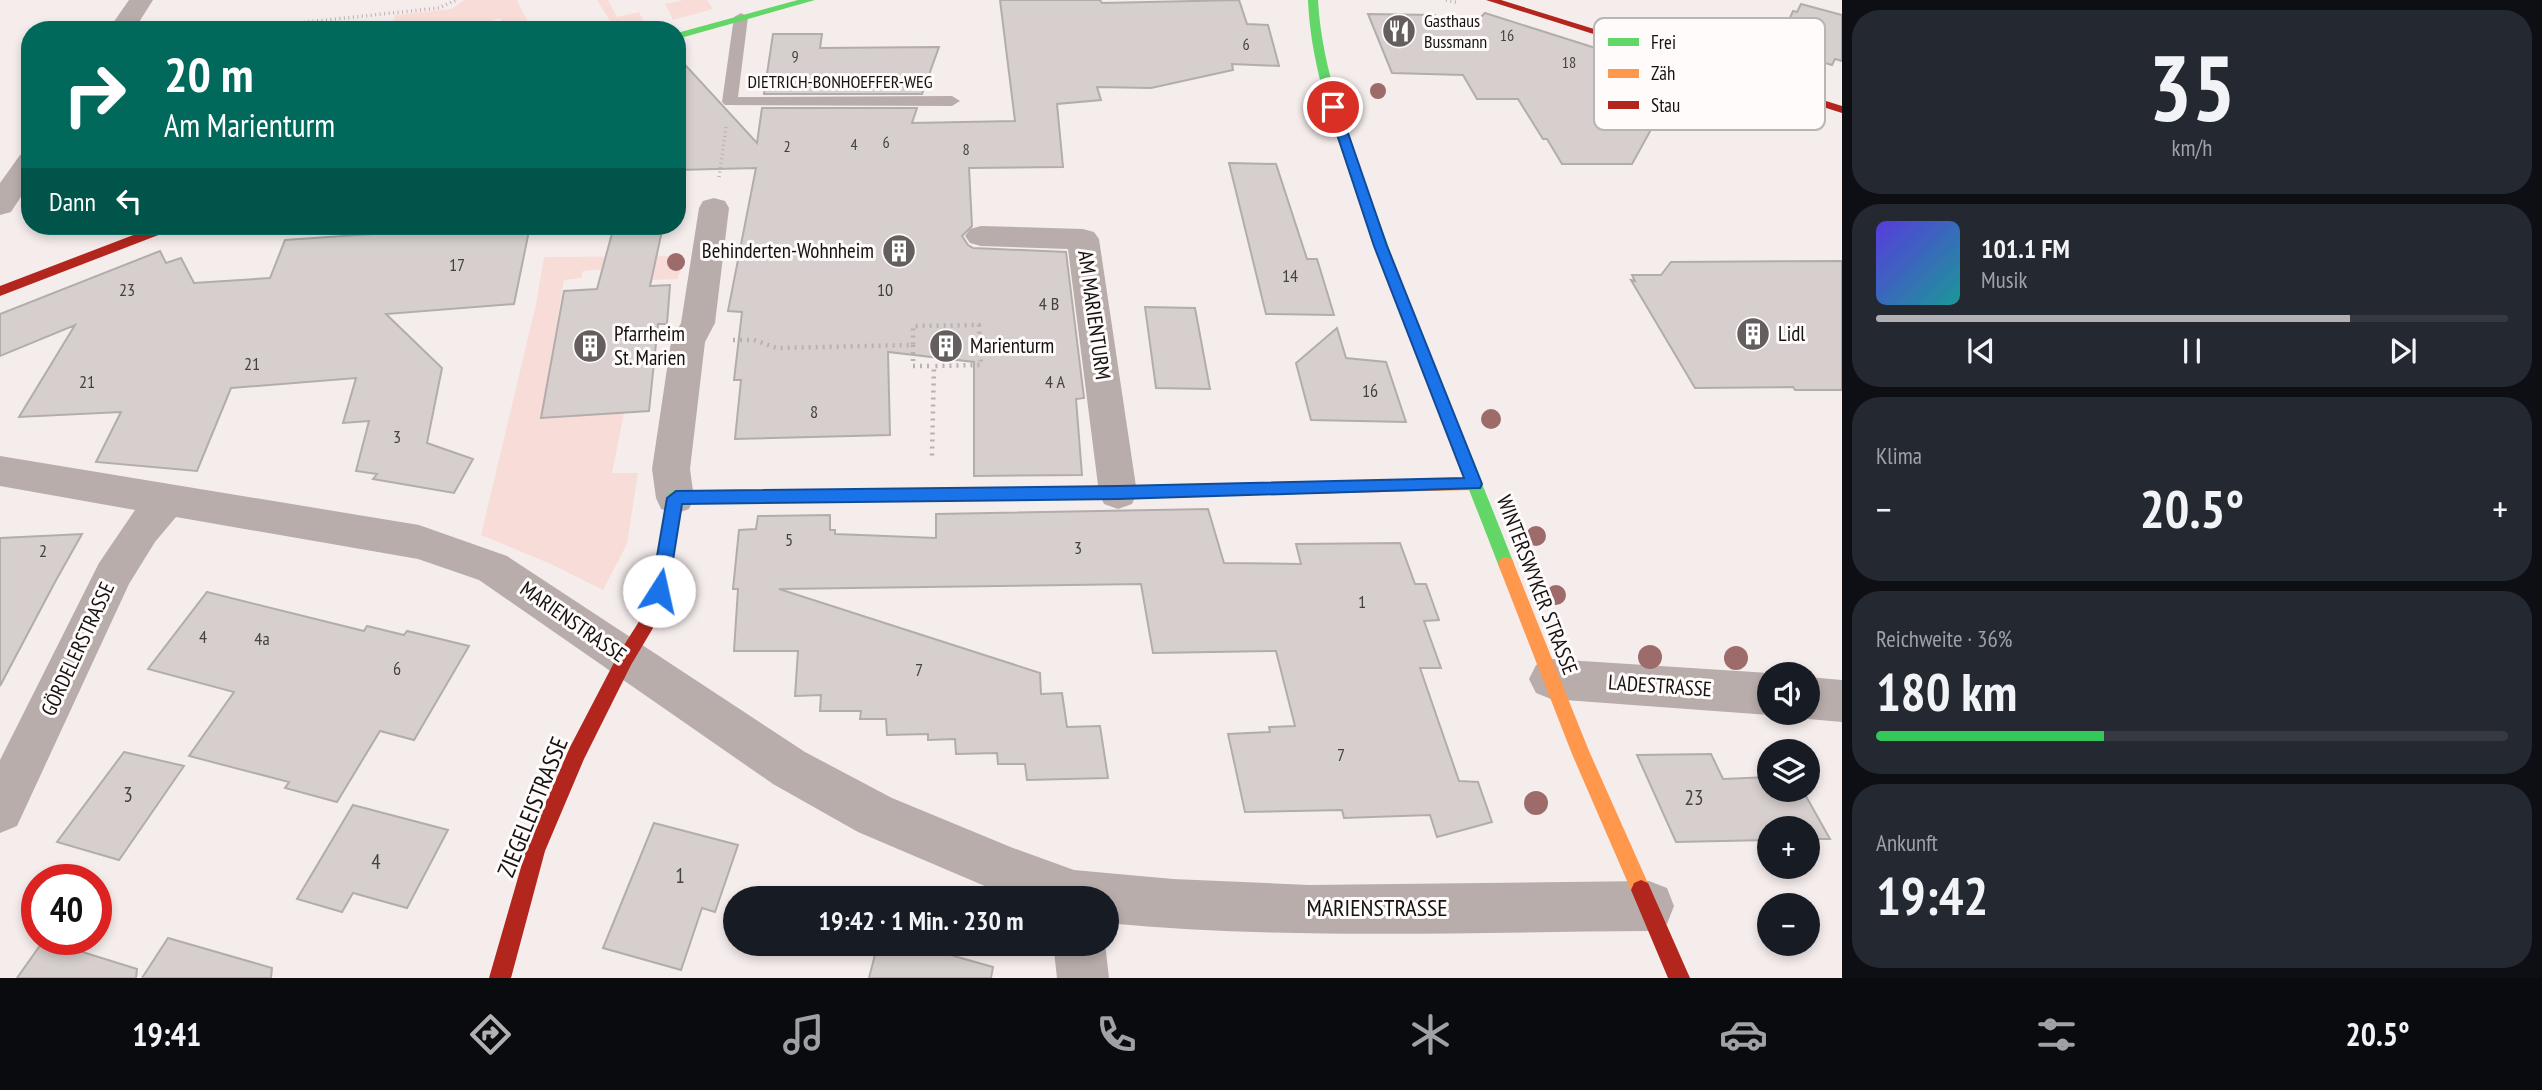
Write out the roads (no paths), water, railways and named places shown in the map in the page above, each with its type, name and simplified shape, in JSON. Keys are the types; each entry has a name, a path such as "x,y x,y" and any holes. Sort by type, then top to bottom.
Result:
{"street":[{"path":"127,21 141,0"},
{"path":"686,33 810,0"},
{"name":"WINTERSWYKER STRASSE","path":"1313,0 1313,24 1325,85 1381,246 1581,754 1650,906 1679,978"},
{"path":"1491,0 1594,32"},
{"path":"1825,105 1842,110"},
{"path":"0,205 21,174"},
{"path":"625,659 647,624 659,591 676,498 671,469 688,342 698,323 715,208"},
{"path":"0,291 146,235"},
{"name":"AM MARIENTURM","path":"981,236 1083,239 1118,493"},
{"name":"MARIENSTRASSE","path":"0,471 419,542 494,568 789,768 875,816 1042,886"},
{"path":"676,498 825,494 1118,493 1475,484"},
{"name":"GÖRDELERSTRASSE","path":"0,809 113,575 141,530 169,498"},
{"name":"ZIEGELEISTRASSE","path":"500,978 535,850 577,753 625,659"},
{"name":"LADESTRASSE","path":"1551,679 1757,693"},
{"path":"1820,699 1842,701"},
{"name":"MARIENSTRASSE","path":"1119,906 1298,909 1650,906"},
{"path":"1083,978 1084,956"}],"lane":[{"name":"DIETRICH-BONHOEFFER-WEG","path":"741,18 730,102 952,101"}],"place":[{"name":"Gasthaus Bussmann","path":"1399,31"},
{"name":"Behinderten-Wohnheim","path":"899,251"},
{"name":"Lidl","path":"1753,334"},
{"name":"Pfarrheim St. Marien","path":"590,346"},
{"name":"Marienturm","path":"946,346"}]}
